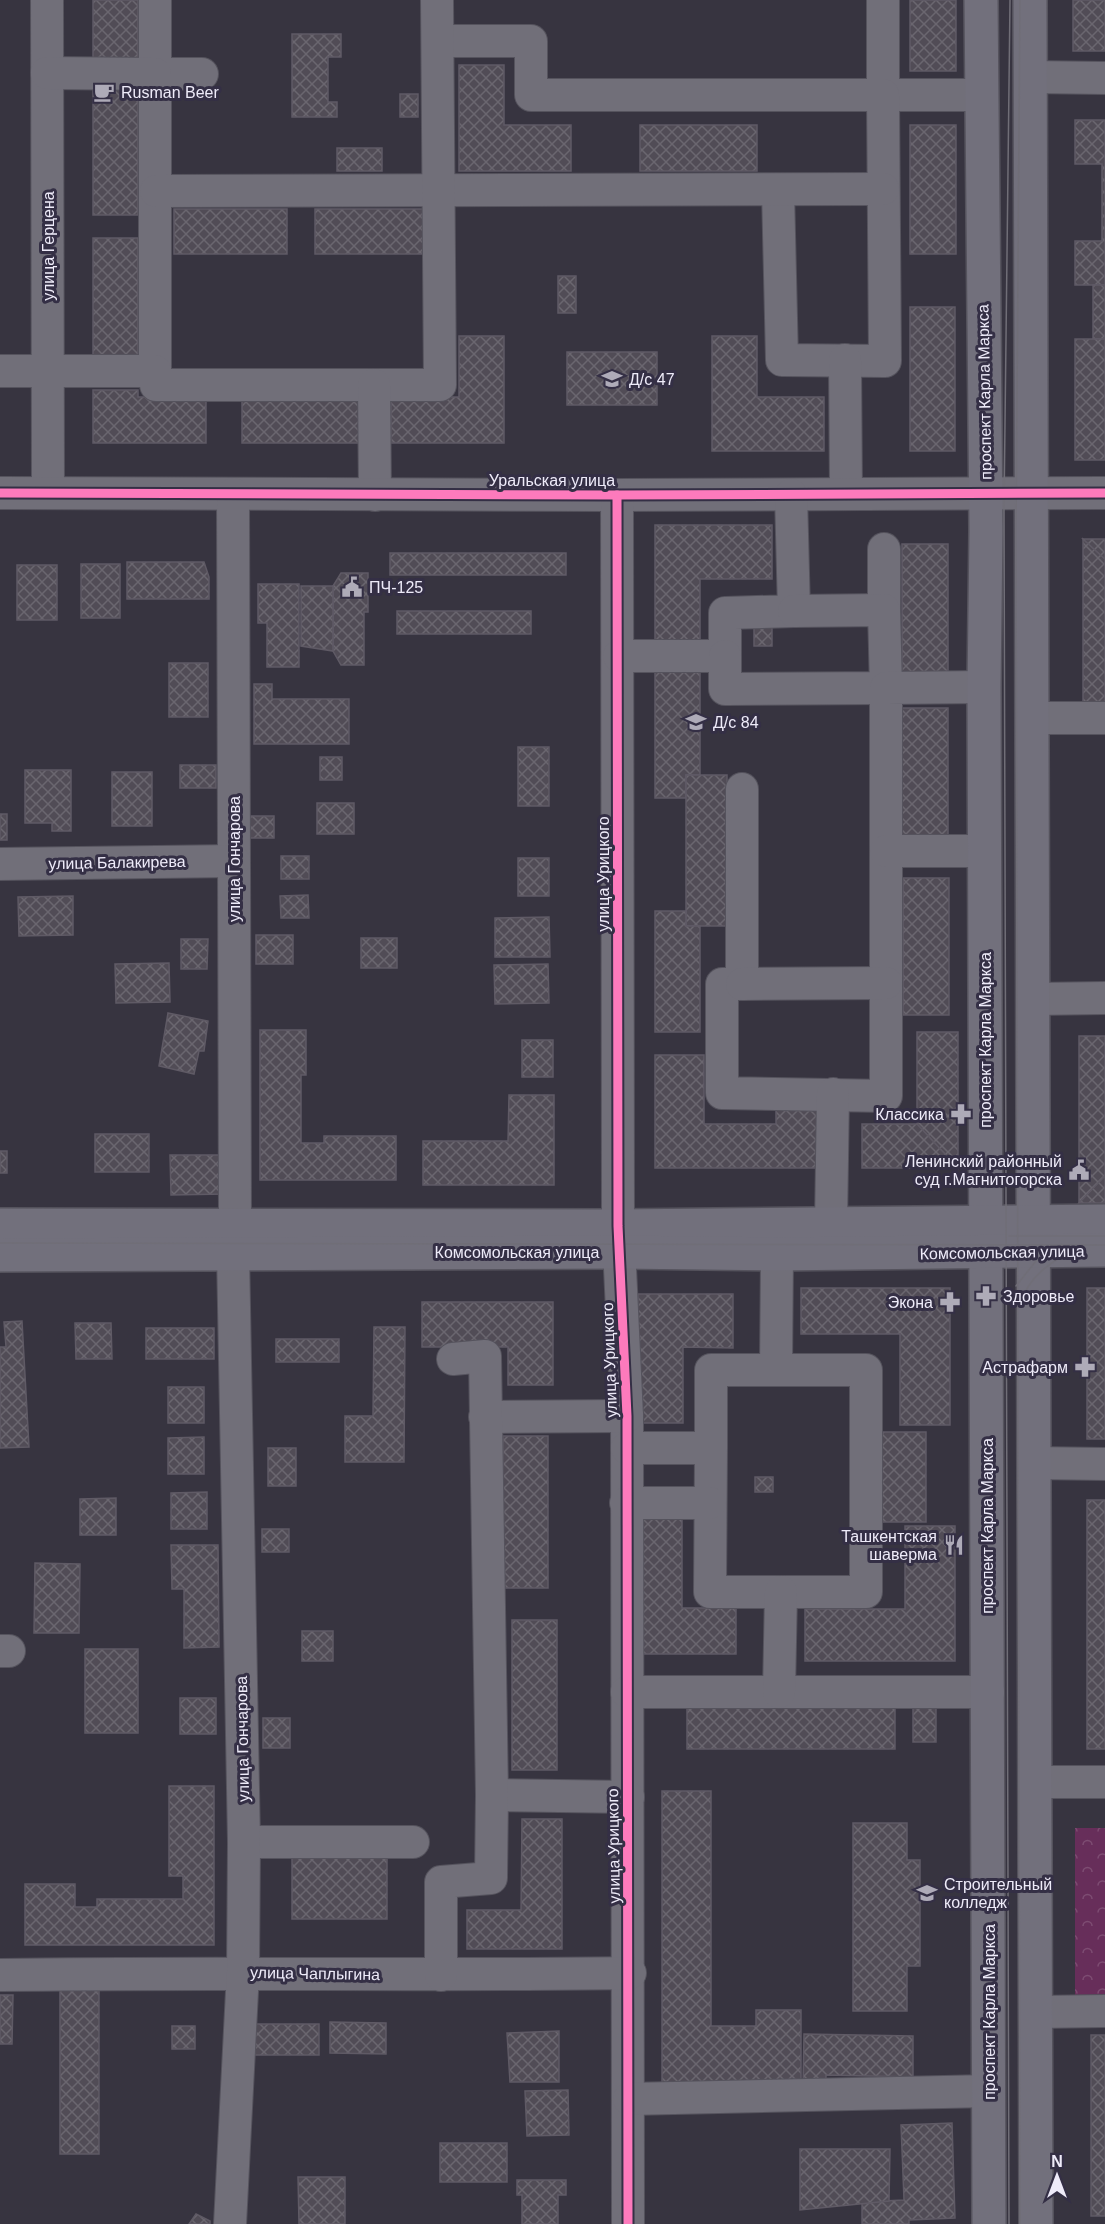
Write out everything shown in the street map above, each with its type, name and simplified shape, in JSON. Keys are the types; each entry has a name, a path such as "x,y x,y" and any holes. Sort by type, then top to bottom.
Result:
{"main road":[{"name":"проспект Карла Маркса","path":"981,0 985,493 989,2224"},
{"path":"1030,0 1036,2224"},
{"name":"Комсомольская улица","path":"1033,1238 1105,1221"},
{"name":"Комсомольская улица","path":"0,1225 234,1239 619,1239 831,1224 986,1238"},
{"name":"Комсомольская улица","path":"619,1239 777,1254 986,1238 1033,1238 1105,1250"},
{"name":"Комсомольская улица","path":"0,1255 234,1239"}],"street":[{"name":"улица Герцена","path":"47,0 48,493"},
{"path":"155,0 156,386 440,386 440,189 436,0"},
{"path":"778,191 782,360 885,361 883,0"},
{"path":"438,41 531,41 531,95 982,95"},
{"path":"47,74 202,74"},
{"path":"1030,77 1105,78"},
{"path":"156,191 884,189"},
{"path":"845,360 846,494"},
{"path":"0,371 155,371"},
{"path":"374,386 375,495"},
{"name":"Уральская улица","path":"0,493 791,495 1105,493"},
{"name":"улица Гончарова","path":"230,2224 243,1972 244,1842 234,1239 233,494"},
{"name":"улица Урицкого","path":"617,495 619,1239 627,1416 630,1973 628,2224"},
{"path":"791,495 794,611"},
{"path":"884,549 886,688 886,851 886,983 886,1096 722,1093 722,984 886,983"},
{"path":"884,610 725,613 725,689 984,687"},
{"path":"619,656 725,656"},
{"path":"1032,718 1105,718"},
{"path":"742,789 742,984"},
{"path":"886,851 985,851"},
{"name":"улица Балакирева","path":"0,864 234,861"},
{"path":"1032,999 1105,998"},
{"path":"831,1224 832,1094"},
{"path":"776,1370 777,1254"},
{"path":"441,1975 441,1882 490,1878 492,1795 485,1356 453,1359"},
{"path":"711,1370 866,1370 866,1592 710,1592 711,1448 711,1370"},
{"path":"485,1417 627,1416"},
{"path":"627,1448 711,1448"},
{"path":"1034,1463 1105,1464"},
{"path":"626,1503 710,1503"},
{"path":"779,1692 781,1592"},
{"path":"627,1692 988,1692"},
{"path":"1035,1782 1105,1782"},
{"path":"492,1795 628,1797"},
{"path":"244,1842 413,1842"},
{"name":"улица Чаплыгина","path":"0,1975 243,1972 441,1975 630,1973"},
{"path":"1036,2012 1105,2011"},
{"path":"629,2099 989,2091"}],"green space":[{"path":"1075,1828 1105,1828 1105,2008 1075,2008"}],"building":[{"path":"93,0 138,0 138,65 93,65"},
{"path":"910,0 956,0 956,71 910,71"},
{"path":"1073,0 1105,0 1105,51 1073,51"},
{"path":"292,34 341,34 341,57 328,57 328,102 337,102 337,117 292,117"},
{"path":"459,65 504,65 504,125 571,125 571,171 459,171"},
{"path":"93,88 138,88 138,215 93,215"},
{"path":"400,94 418,94 418,117 400,117"},
{"path":"1075,120 1105,120 1105,285 1075,285 1075,241 1102,241 1102,164 1075,164"},
{"path":"640,125 757,125 757,171 640,171"},
{"path":"910,125 956,125 956,254 910,254"},
{"path":"337,148 382,148 382,171 337,171"},
{"path":"174,209 287,209 287,254 174,254"},
{"path":"315,209 427,209 427,254 315,254"},
{"path":"93,238 138,238 138,359 93,359"},
{"path":"558,276 576,276 576,313 558,313"},
{"path":"1093,285 1105,285 1105,339 1093,339"},
{"path":"910,307 955,307 955,451 910,451"},
{"path":"459,336 504,336 504,443 391,443 391,397 459,397"},
{"path":"712,336 757,336 757,397 824,397 824,451 712,451"},
{"path":"1075,339 1105,339 1105,460 1075,460"},
{"name":"Д/с 47","path":"567,352 657,352 657,405 567,405"},
{"path":"93,390 138,390 138,397 206,397 206,443 93,443"},
{"path":"242,397 359,397 359,443 242,443"},
{"path":"655,525 772,525 772,579 700,579 700,646 655,646"},
{"path":"1083,539 1105,559 1105,705 1083,705"},
{"path":"1083,539 1105,539 1105,559"},
{"path":"902,544 948,544 948,680 902,680"},
{"path":"390,553 566,553 566,575 390,575"},
{"path":"127,562 204,562 209,577 209,599 127,599"},
{"path":"81,564 120,564 120,618 81,618"},
{"path":"17,565 57,565 57,620 17,620"},
{"path":"341,573 368,573 368,612 364,612 364,665 341,665 333,651 333,586"},
{"path":"258,584 299,584 299,667 267,667 267,623 258,623"},
{"path":"301,586 333,586 333,651 301,646"},
{"path":"397,611 531,611 531,634 397,634"},
{"path":"754,623 772,623 772,646 754,646"},
{"path":"169,663 208,663 208,717 169,717"},
{"path":"655,669 700,669 700,775 686,775 686,798 655,798"},
{"path":"254,684 272,684 272,699 349,699 349,744 254,744"},
{"path":"902,708 948,708 948,843 902,843"},
{"path":"518,747 549,747 549,806 518,806"},
{"path":"320,757 342,757 342,780 320,780"},
{"path":"180,765 216,765 216,788 180,788"},
{"path":"25,770 71,770 71,831 52,831 52,823 25,823"},
{"path":"112,772 152,772 152,826 112,826"},
{"path":"686,775 727,775 727,926 686,926"},
{"path":"317,803 354,803 354,834 317,834"},
{"path":"0,814 7,814 7,840 0,840"},
{"path":"247,816 274,816 274,838 247,838"},
{"path":"281,856 309,856 309,879 281,879"},
{"path":"518,858 549,858 549,896 518,896"},
{"path":"903,878 949,878 949,1015 903,1015"},
{"path":"308,895 309,918 281,918 280,896"},
{"path":"73,896 73,935 19,936 18,897"},
{"path":"655,911 686,911 686,926 700,926 700,1032 655,1032"},
{"path":"549,917 550,957 495,957 495,918"},
{"path":"256,935 293,935 293,964 256,964"},
{"path":"361,938 397,938 397,968 361,968"},
{"path":"181,939 208,939 207,969 181,969"},
{"path":"169,963 170,1002 116,1003 115,964"},
{"path":"548,964 549,1003 495,1004 494,965"},
{"path":"168,1013 208,1021 204,1051 199,1051 194,1074 159,1066"},
{"path":"260,1030 306,1030 306,1075 301,1075 301,1143 324,1143 324,1136 396,1136 396,1180 260,1180"},
{"path":"917,1032 958,1032 958,1168 917,1124"},
{"path":"1079,1036 1105,1036 1105,1176 1079,1203"},
{"path":"522,1040 553,1040 553,1077 522,1077"},
{"path":"655,1055 704,1055 704,1124 776,1124 776,1107 822,1107 822,1168 655,1168"},
{"path":"509,1095 554,1095 554,1185 423,1185 423,1141 508,1141"},
{"path":"862,1124 917,1124 958,1168 862,1168"},
{"path":"95,1134 149,1134 149,1172 95,1172"},
{"path":"0,1151 7,1151 7,1173 0,1173"},
{"path":"170,1155 225,1155 225,1194 171,1195"},
{"path":"1105,1176 1105,1203 1079,1203"},
{"path":"801,1288 950,1288 950,1425 900,1425 900,1334 801,1334"},
{"path":"1087,1288 1105,1288 1105,1439 1087,1439"},
{"path":"638,1294 733,1294 733,1348 683,1347 683,1423 638,1423"},
{"path":"422,1302 553,1302 553,1385 508,1385 508,1347 422,1347"},
{"path":"22,1321 29,1447 0,1448 0,1347 6,1347 4,1322"},
{"path":"75,1323 111,1323 112,1359 76,1359"},
{"path":"374,1327 405,1327 404,1462 345,1462 345,1416 373,1416"},
{"path":"146,1328 214,1328 214,1359 146,1359"},
{"path":"276,1339 339,1339 339,1362 276,1362"},
{"path":"168,1387 204,1387 204,1423 168,1423"},
{"path":"876,1432 926,1432 926,1522 876,1522"},
{"path":"503,1436 548,1436 548,1588 503,1588"},
{"path":"204,1437 204,1474 168,1474 168,1438"},
{"path":"268,1448 296,1448 296,1486 268,1486"},
{"path":"755,1477 773,1477 773,1492 755,1492"},
{"path":"207,1492 207,1529 171,1529 171,1493"},
{"path":"116,1498 116,1535 80,1535 80,1499"},
{"path":"1087,1500 1105,1500 1105,1749 1087,1749"},
{"path":"641,1517 682,1517 682,1608 736,1608 736,1654 641,1654"},
{"path":"905,1526 955,1526 955,1661 805,1661 805,1609 905,1609"},
{"path":"262,1529 289,1529 289,1552 262,1552"},
{"path":"171,1545 218,1545 219,1647 184,1648 184,1589 172,1589"},
{"path":"35,1563 80,1564 79,1633 34,1633"},
{"path":"512,1620 557,1620 557,1770 512,1770"},
{"path":"302,1631 333,1631 333,1661 302,1661"},
{"path":"85,1649 138,1649 138,1733 85,1733"},
{"path":"180,1698 216,1698 216,1734 180,1734"},
{"path":"687,1704 895,1704 895,1749 687,1749"},
{"path":"913,1704 936,1704 936,1742 913,1742"},
{"path":"263,1718 290,1718 290,1748 263,1748"},
{"path":"169,1786 214,1786 214,1945 25,1945 25,1884 75,1884 75,1907 97,1907 97,1899 183,1899 183,1876 169,1876"},
{"path":"662,1791 711,1791 711,2026 756,2026 756,2010 801,2010 801,2087 662,2087"},
{"path":"522,1819 562,1819 562,1949 467,1949 467,1910 521,1910"},
{"path":"853,1823 907,1823 907,1860 920,1860 920,1966 907,1966 907,2011 853,2011"},
{"path":"292,1858 387,1858 387,1919 292,1919"},
{"path":"60,1986 99,1986 99,2154 60,2154"},
{"path":"0,1995 13,1995 12,2044 0,2044"},
{"path":"330,2022 386,2023 386,2054 330,2053"},
{"path":"255,2024 319,2024 319,2055 255,2055"},
{"path":"172,2026 195,2026 195,2049 172,2049"},
{"path":"559,2031 559,2082 510,2082 507,2033"},
{"path":"804,2034 913,2036 913,2077 826,2075 826,2090 803,2089"},
{"path":"1091,2035 1105,2035 1105,2216 1091,2216"},
{"path":"568,2090 569,2135 527,2136 525,2091"},
{"path":"952,2123 955,2218 909,2220 909,2224 862,2224 862,2202 904,2200 901,2125"},
{"path":"440,2143 507,2143 507,2182 440,2182"},
{"path":"800,2149 890,2149 889,2201 800,2210"},
{"path":"298,2177 345,2177 345,2224 299,2224"},
{"path":"517,2180 566,2180 566,2195 558,2195 558,2224 522,2224 522,2195 517,2195"},
{"path":"196,2214 210,2221 210,2224 189,2224"}],"tram line":[{"path":"1009,2224 1004,509 1010,0"},
{"path":"1020,0 1016,531 1020,2224"},
{"path":"1009,1236 1105,1236"},
{"path":"0,1243 1105,1245"},
{"path":"1016,1286 1036,1261 1061,1244"},
{"path":"1020,1305 1030,1285 1045,1268 1054,1261 1084,1247"}],"cycle path":[{"path":"0,493 617,495 1105,493"},
{"path":"617,495 618,1226 627,1416 628,2224"}],"place":[{"name":"Rusman Beer","path":"104,92"},
{"name":"Д/с 47","path":"612,379"},
{"name":"ПЧ-125","path":"352,587"},
{"name":"Д/с 84","path":"696,722"},
{"name":"Классика","path":"961,1114"},
{"name":"Ленинский районный суд г.Магнитогорска","path":"1079,1170"},
{"name":"Здоровье","path":"986,1296"},
{"name":"Экона","path":"950,1302"},
{"name":"Астрафарм","path":"1085,1367"},
{"name":"Ташкентская шаверма","path":"954,1545"},
{"name":"Строительный колледж","path":"927,1893"}]}
